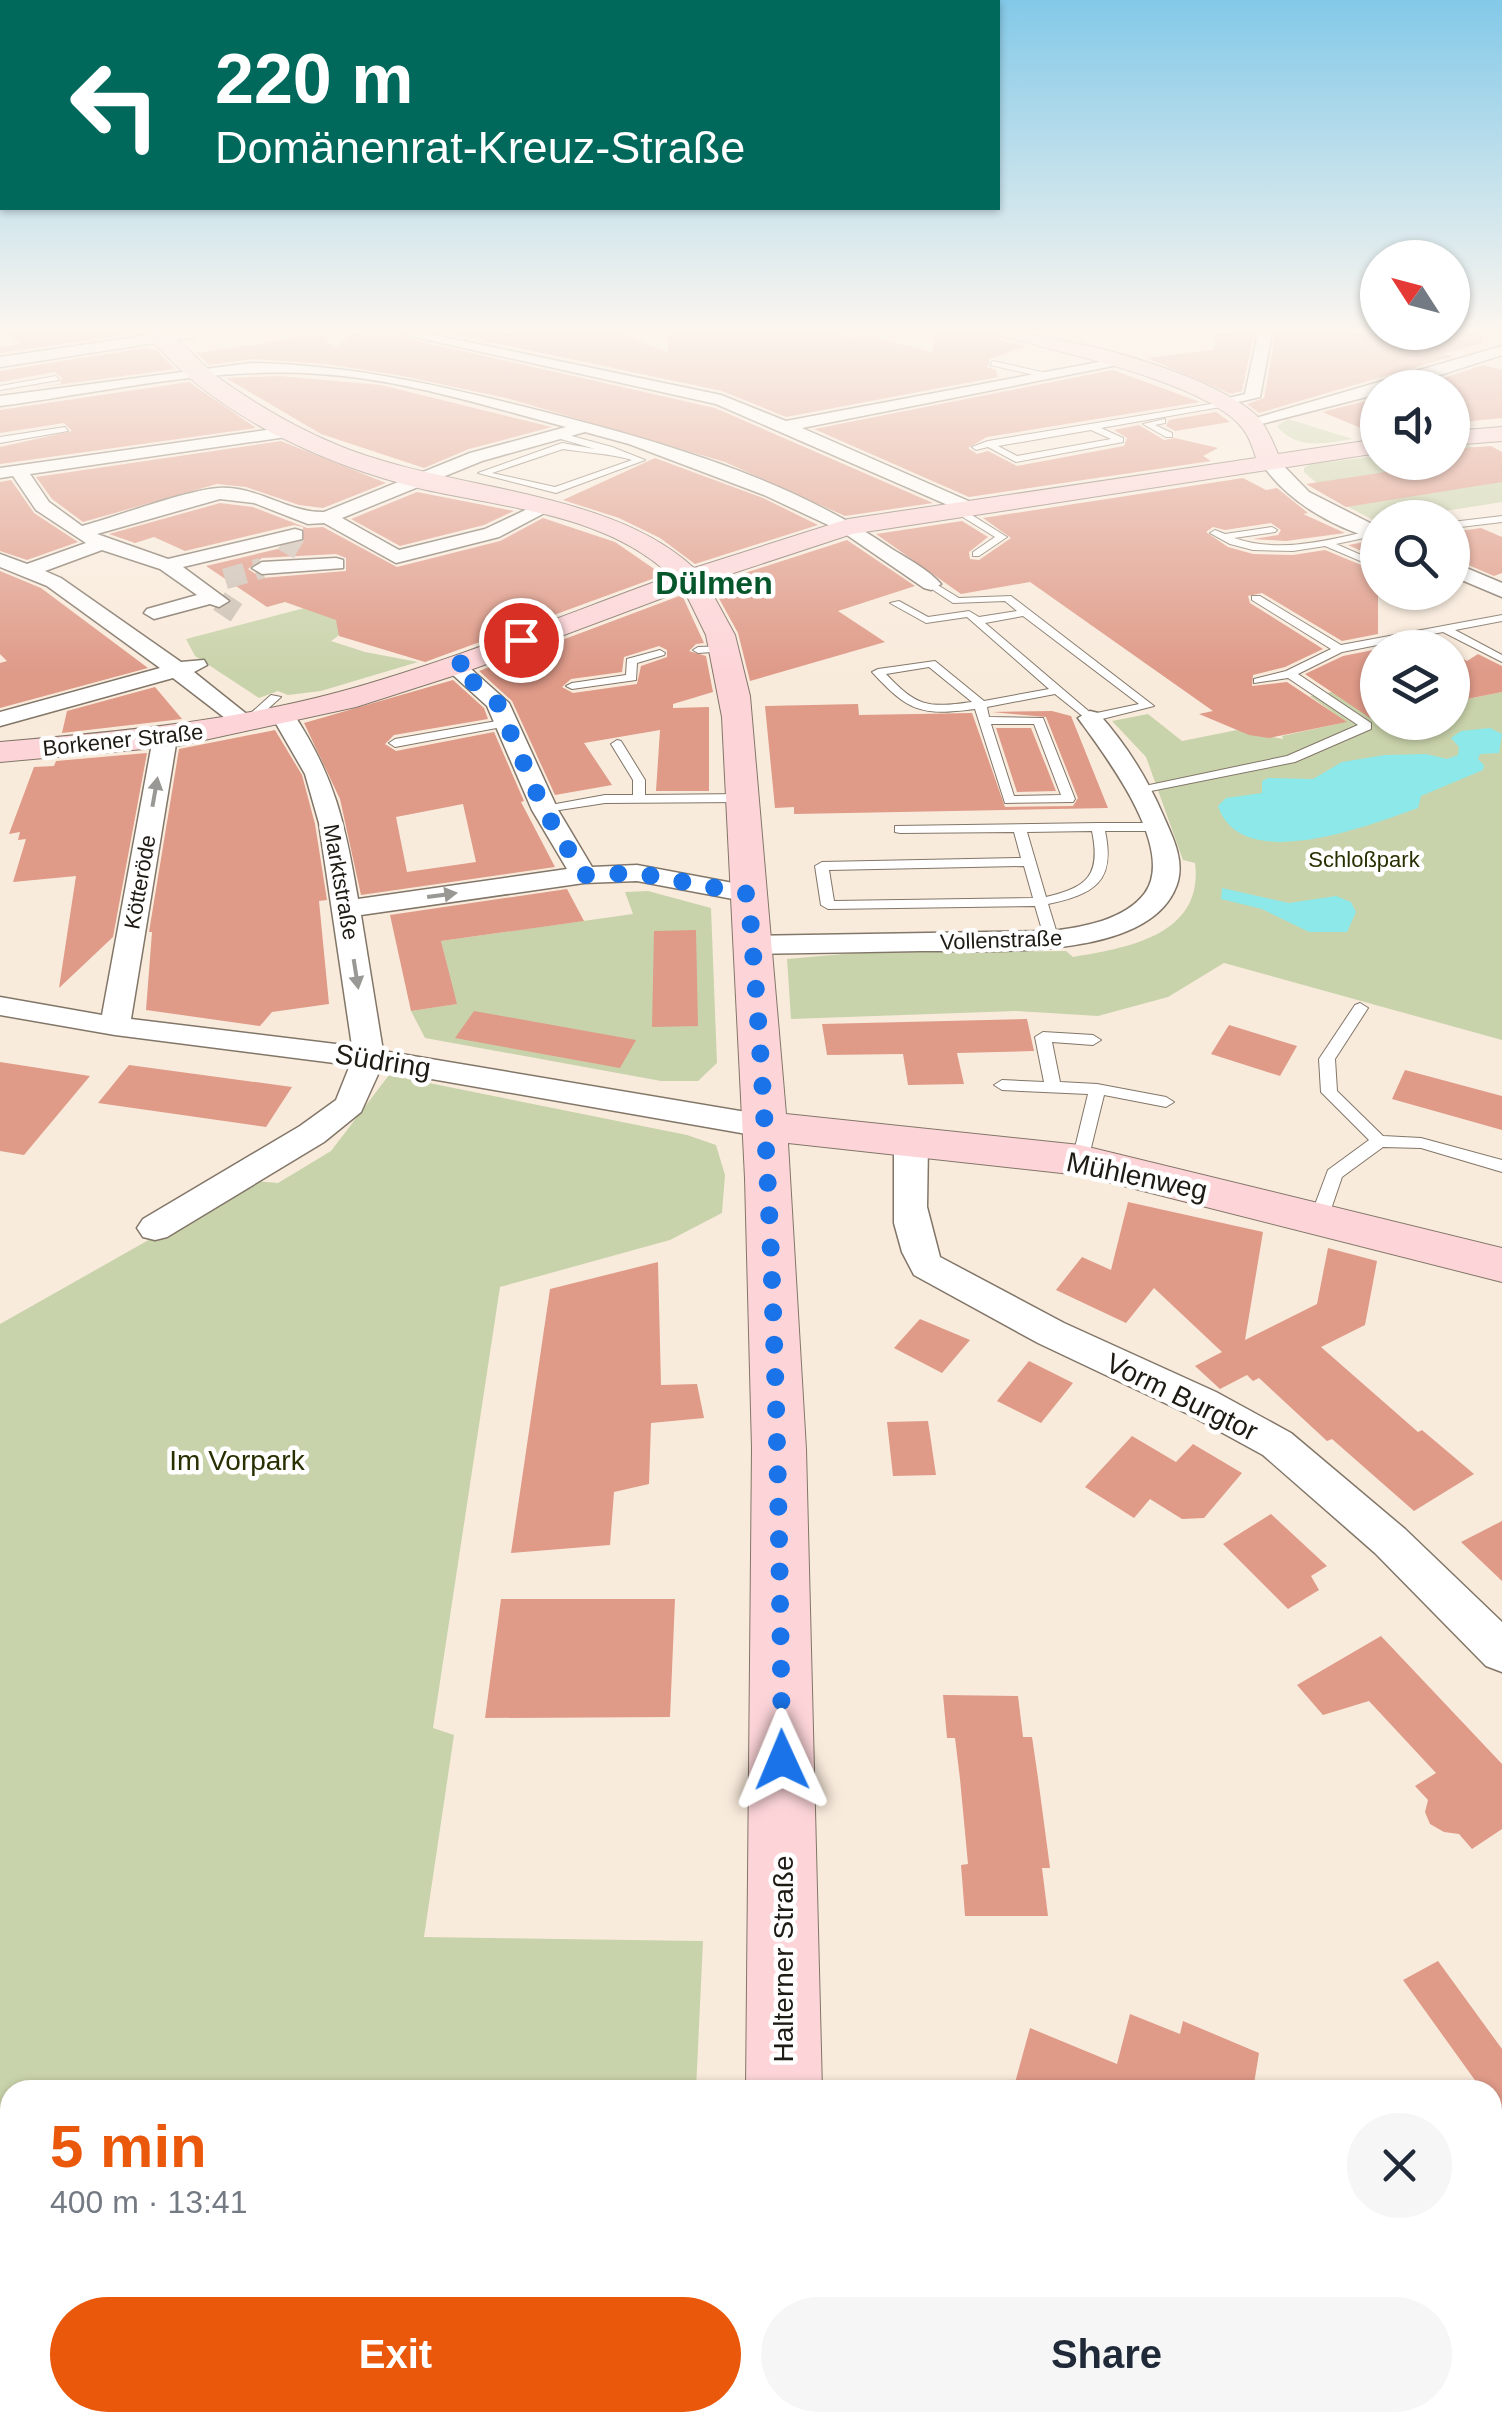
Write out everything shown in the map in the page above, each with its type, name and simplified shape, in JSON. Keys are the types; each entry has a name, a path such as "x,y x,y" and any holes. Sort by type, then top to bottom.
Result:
{"street":[{"path":"10,472 187,446"},
{"path":"323,446 418,480 545,508 636,540 690,578"},
{"path":"167,565 305,533 418,480 515,446"},
{"path":"648,446 770,491 848,527 931,584"},
{"path":"832,446 921,484 961,508"},
{"path":"1259,446 1292,488 1360,525"},
{"name":"Borkener Straße","path":"0,752 165,738 237,715 378,691 690,578 848,527 1360,448"},
{"path":"10,472 42,508 91,539 167,565 213,588 152,614 116,624"},
{"path":"27,578 91,539 219,493 258,498 308,518 305,533 282,572 336,564"},
{"path":"305,533 386,554 492,533 545,508"},
{"path":"0,560 191,667 237,715"},
{"path":"1470,576 1502,591"},
{"name":"Halterner Straße","path":"690,578 712,615 712,649 734,678 753,944 779,1449 784,2080"},
{"path":"454,666 490,695 508,723 544,810 584,875"},
{"name":"Borkener Straße","path":"0,720 191,667"},
{"name":"Marktstraße","path":"279,706 322,790 332,822 369,1058"},
{"path":"50,707 61,725 57,748"},
{"name":"Vollenstraße","path":"753,944 1052,940 1090,935 1148,907 1164,886 1166,859 1121,753 1090,718"},
{"name":"Kötteröde","path":"115,1026 165,738"},
{"path":"346,908 584,875 637,873 748,894"},
{"name":"Südring","path":"0,1006 115,1026 369,1058 764,1126"},
{"path":"155,1228 312,1134 350,1105 369,1058"},
{"name":"Mühlenweg","path":"764,1126 1080,1160 1502,1265"},
{"name":"Vorm Burgtor","path":"910,1144 909,1206 916,1248 927,1266 1051,1334 1202,1403 1277,1444 1390,1540 1502,1652"}],"lane":[{"path":"561,446 482,473 556,490 642,460 600,446"},
{"path":"565,446 597,452 609,449"},
{"path":"993,446 1016,459 1085,446"},
{"path":"961,508 1002,537 976,554"},
{"path":"1470,523 1502,519"},
{"path":"1272,530 1219,535 1235,546 1302,548 1360,537"},
{"path":"1325,543 1360,558"},
{"path":"895,603 926,620 968,614 1090,718 1148,706 1002,596 957,601 931,584"},
{"path":"1256,598 1339,649"},
{"path":"977,621 1026,612"},
{"path":"1258,681 1290,674 1339,649 1502,618"},
{"path":"1446,629 1502,659"},
{"path":"572,686 632,678 631,661 660,653"},
{"path":"984,721 1040,720 1069,799 1010,800 984,721 981,704 931,663 878,672 912,704 939,708 981,704 1060,690"},
{"path":"1140,791 1290,759 1367,726 1290,674"},
{"path":"395,743 508,723"},
{"path":"617,744 639,780 639,799"},
{"path":"544,810 606,799 742,798"},
{"path":"1029,862 822,866 828,905 1040,902 1073,895 1098,878 1106,858 1098,827"},
{"path":"900,829 1155,827"},
{"path":"1018,828 1052,940"},
{"path":"1360,1008 1327,1059 1329,1092 1378,1141"},
{"path":"1052,1084 1044,1037 1093,1040"},
{"path":"1002,1085 1097,1088 1166,1102"},
{"path":"1080,1160 1097,1088"},
{"path":"1320,1218 1334,1174 1378,1141 1422,1143 1502,1166"}],"green space":[{"path":"1471,446 1502,457 1502,502 1470,507 1470,500 1360,500 1360,513 1339,502 1304,472 1311,464 1360,458 1360,480 1470,480"},
{"path":"335,600 363,618 331,641 418,662 321,691 288,695 278,691 259,698 195,656 186,639"},
{"name":"Schloßpark","path":"1337,691 1360,694 1360,740 1470,740 1470,699 1502,692 1502,1040 1224,963 1168,997 1098,1016 1016,1011 791,1019 787,959 854,953 1066,951 1073,957 1117,949 1158,934 1187,907 1195,887 1195,863 1183,860 1146,757 1112,721 1148,714 1182,741 1237,730 1283,739 1282,736 1346,722 1310,696"},
{"path":"648,891 711,908 717,1063 698,1081 661,1081 425,1038 411,1011 456,1004 441,941 633,914 625,892"},
{"name":"Im Vorpark","path":"389,1075 687,1135 716,1145 725,1175 722,1213 670,1240 500,1287 433,1728 454,1735 424,1937 703,1941 696,2080 0,2080 0,1324 253,1181 278,1183 331,1151"}],"water":[{"path":"1490,728 1502,734 1499,753 1480,754 1483,770 1421,796 1418,808 1370,825 1309,840 1279,842 1252,838 1231,827 1218,806 1226,798 1262,793 1262,781 1268,778 1313,779 1342,762 1385,755 1426,754 1447,759 1458,755 1459,747 1453,740 1470,740 1470,730"},
{"path":"1222,888 1289,903 1336,896 1351,902 1356,912 1347,932 1309,932 1262,909 1221,899"}],"building":[{"path":"2,446 125,446 0,464"},
{"path":"244,446 295,446 386,483 323,508 299,505 246,487 217,484 83,522 52,499 36,477"},
{"path":"359,446 479,446 424,468"},
{"path":"672,446 803,446 933,503 845,516 725,462"},
{"path":"854,446 971,446 968,448 977,454 988,451 1017,466 1122,446 1218,448 1203,456 1211,461 969,497"},
{"path":"1492,446 1502,452 1502,482 1390,500 1360,500 1360,505 1346,507 1306,484 1360,476 1360,480 1470,480 1470,448"},
{"path":"655,458 763,498 818,525 695,564 660,538 619,518 563,500"},
{"path":"1243,478 1266,490 1277,488 1308,513 1303,514 1345,533 1286,541 1253,539 1278,535 1281,530 1271,523 1225,530 1213,527 1206,532 1228,547 1253,554 1293,555 1325,550 1360,565 1360,610 1378,610 1378,630 1360,630 1360,638 1342,641 1262,593 1248,596 1250,603 1323,649 1285,667 1253,675 1252,686 1287,682 1347,722 1269,738 1249,735 1199,714 1213,711 1030,582 961,594 876,534 962,521 988,537 969,552 970,559 979,560 1011,538 983,518"},
{"path":"11,480 34,513 78,542 27,560 0,551 0,482"},
{"path":"417,492 514,511 484,525 400,546 351,519"},
{"path":"220,503 253,507 307,528 323,527 397,567 500,541 543,518 615,542 663,575 425,662 339,636 336,620 285,602 267,607 206,566 303,543 303,527 294,525 185,551 154,537 135,543 109,534","holes":["336,554 346,558 346,571 262,578 248,569 262,558"]},
{"path":"1481,528 1502,537 1502,573 1494,576 1470,566 1470,530"},
{"path":"847,540 915,586 838,611 885,642 750,681 738,633 711,584"},
{"path":"0,571 41,588 148,668 0,708 0,663 7,661 0,654"},
{"path":"682,595 704,643 689,651 706,656 713,692 673,704 673,708 709,707 709,791 656,791 660,730 584,743 612,785 555,795 512,701 479,671","holes":["659,646 667,650 667,657 641,666 637,684 573,693 562,687 571,679 622,672 624,657"]},
{"path":"1360,653 1360,711 1305,674"},
{"path":"1478,654 1502,666 1502,692 1470,698 1470,659"},
{"path":"453,680 484,708 488,719 394,735 385,744 396,751 494,732 524,801 521,802 555,867 361,895 340,799 304,723","holes":["463,804 476,862 407,872 396,817"]},
{"path":"155,687 182,719 62,733 67,711"},
{"path":"858,704 859,715 972,713 1005,807 1073,806 1078,798 1046,717 992,712 1052,711 1071,716 1108,808 794,814 794,807 775,808 765,706"},
{"path":"996,728 1031,728 1056,791 1017,792"},
{"path":"275,730 302,775 315,824 327,900 319,901 329,1004 272,1012 260,1026 146,1010 149,932 179,749"},
{"path":"147,753 113,937 59,988 76,876 13,882 26,839 18,840 20,832 9,834 34,767 54,766 56,761"},
{"path":"567,889 584,921 441,941 457,1004 411,1011 390,915"},
{"path":"696,930 698,1026 652,1027 654,931"},
{"path":"474,1011 636,1040 620,1068 455,1038"},
{"path":"1027,1019 1034,1051 957,1053 964,1084 908,1085 903,1054 827,1055 822,1024"},
{"path":"1229,1025 1297,1046 1280,1076 1211,1054"},
{"path":"0,1062 90,1076 24,1155 0,1151"},
{"path":"129,1065 292,1087 266,1127 98,1103"},
{"path":"1405,1070 1502,1096 1502,1130 1392,1099"},
{"path":"1128,1202 1263,1232 1245,1340 1317,1304 1328,1248 1377,1261 1365,1325 1321,1347 1418,1432 1422,1430 1474,1474 1414,1511 1332,1439 1327,1441 1259,1378 1253,1381 1247,1375 1220,1389 1195,1366 1222,1352 1154,1288 1126,1323 1056,1290 1082,1257 1111,1270"},
{"path":"658,1262 661,1385 697,1384 704,1418 651,1423 649,1484 614,1492 610,1545 511,1553 550,1289"},
{"path":"920,1319 970,1340 942,1373 894,1348"},
{"path":"1029,1361 1073,1383 1041,1423 997,1401"},
{"path":"928,1421 936,1475 893,1476 887,1422"},
{"path":"1132,1436 1176,1462 1193,1444 1242,1473 1204,1518 1182,1519 1150,1499 1134,1518 1085,1487"},
{"path":"1271,1514 1327,1566 1311,1576 1319,1590 1288,1609 1223,1544"},
{"path":"1502,1521 1502,1581 1461,1542"},
{"path":"501,1599 675,1599 670,1717 485,1718"},
{"path":"1381,1636 1502,1764 1502,1829 1472,1849 1459,1834 1430,1824 1425,1812 1428,1800 1415,1786 1436,1773 1369,1701 1323,1715 1297,1685"},
{"path":"943,1695 1018,1696 1023,1737 1032,1737 1038,1778 1050,1868 1042,1868 1048,1916 965,1916 961,1865 968,1864 960,1779 955,1738 947,1738"},
{"path":"1438,1961 1502,2049 1502,2080 1475,2080 1403,1980"},
{"path":"1130,2014 1180,2034 1183,2021 1259,2053 1255,2080 1016,2080 1030,2028 1117,2064"}],"tunnel":[{"path":"283,540 299,549"},
{"path":"225,579 262,568"},
{"path":"219,601 240,615"}],"district":[{"name":"Dülmen","path":"714,583"}],"route":[{"path":"521,640 454,666 497,702 544,810 584,875 637,873 748,894 768,1178 778,1410 782,1760"}]}
